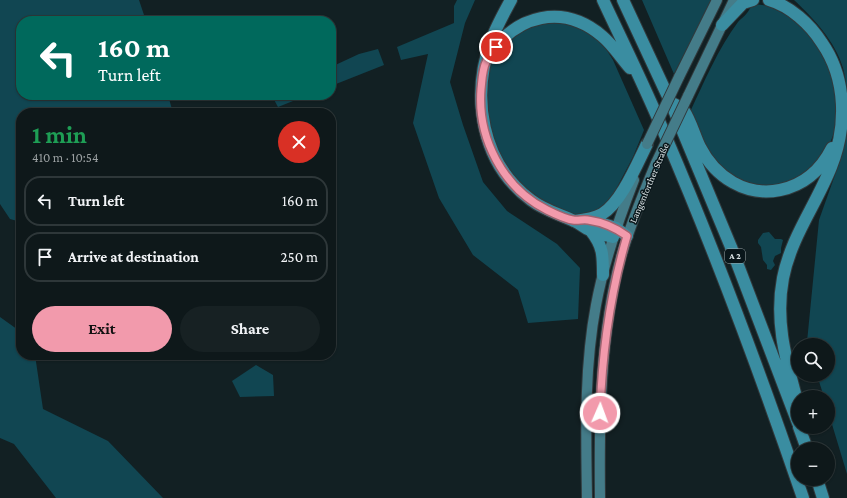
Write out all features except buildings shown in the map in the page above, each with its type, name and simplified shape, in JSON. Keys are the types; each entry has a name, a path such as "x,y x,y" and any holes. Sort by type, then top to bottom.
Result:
{"highway":[{"path":"511,0 491,41 482,77 481,110 484,128 497,163 511,182 531,200 547,210 574,221 627,236"},
{"name":"A 2","path":"603,0 665,134 734,302 803,498"},
{"name":"A 2","path":"624,0 671,103 731,247 791,404"},
{"path":"722,25 743,3 753,0"},
{"path":"772,1 789,10 806,24 818,37 827,51 834,64 839,80 843,114 837,149 832,167 792,245 786,262 780,293 780,326 783,346 794,390"},
{"path":"485,63 496,47 517,27 541,18 564,18 578,22 602,36 640,79"},
{"path":"671,103 684,110 701,149 723,176 742,188 762,192 774,192 787,189 808,179 824,162 841,128"},
{"path":"589,225 610,208 618,199 648,144"},
{"path":"589,225 602,248 603,274"},
{"path":"819,486 823,498"}],"main road":[{"name":"Langenforther Straße","path":"588,498 587,390 592,332 603,274 614,233 648,144 717,0"},
{"name":"Langenforther Straße","path":"600,498 600,424 604,358 613,294 627,236 656,163 734,0"}],"shaded area":[{"path":"0,0 139,0 144,16 16,16 16,100 169,100 172,108 16,108 16,221 10,219 0,204"},
{"path":"457,0 475,0 465,23 450,82 483,182 507,211 557,244 580,268 578,319 528,323 518,290 473,255 439,198 413,123 428,54 401,60 397,47 454,23 454,6"},
{"path":"642,0 712,0 674,74"},
{"path":"794,0 847,0 847,90 843,68 835,49 823,31"},
{"path":"754,4 769,6 788,16 802,27 814,40 829,67 837,98 836,127 828,149 797,182 762,189 725,173 705,145 690,112 724,43 738,22"},
{"path":"542,22 578,25 601,41 613,60 644,130 633,157 614,193 606,203 586,215 571,215 549,207 522,187 501,161 485,110 489,64 498,49 509,38"},
{"path":"378,49 384,65 336,84 336,65 359,54"},
{"path":"274,100 296,100 278,107"},
{"path":"847,125 847,474 835,434 835,390 822,390 819,382 835,382 835,338 807,338 819,220 841,158"},
{"path":"769,232 775,239 783,240 781,253 775,256 773,261 775,265 771,270 767,269 767,265 763,260 761,247 758,243 758,240 763,233"},
{"path":"0,317 16,328 16,360 36,360 43,409 108,441 163,498 56,498 14,444 0,438"},
{"path":"256,365 273,375 274,396 240,397 232,381"}],"route":[{"path":"496,47 485,63 482,77 481,110 484,128 497,163 519,190 547,210 574,221 587,219 616,228 627,236 610,309 604,358 600,413"}]}
